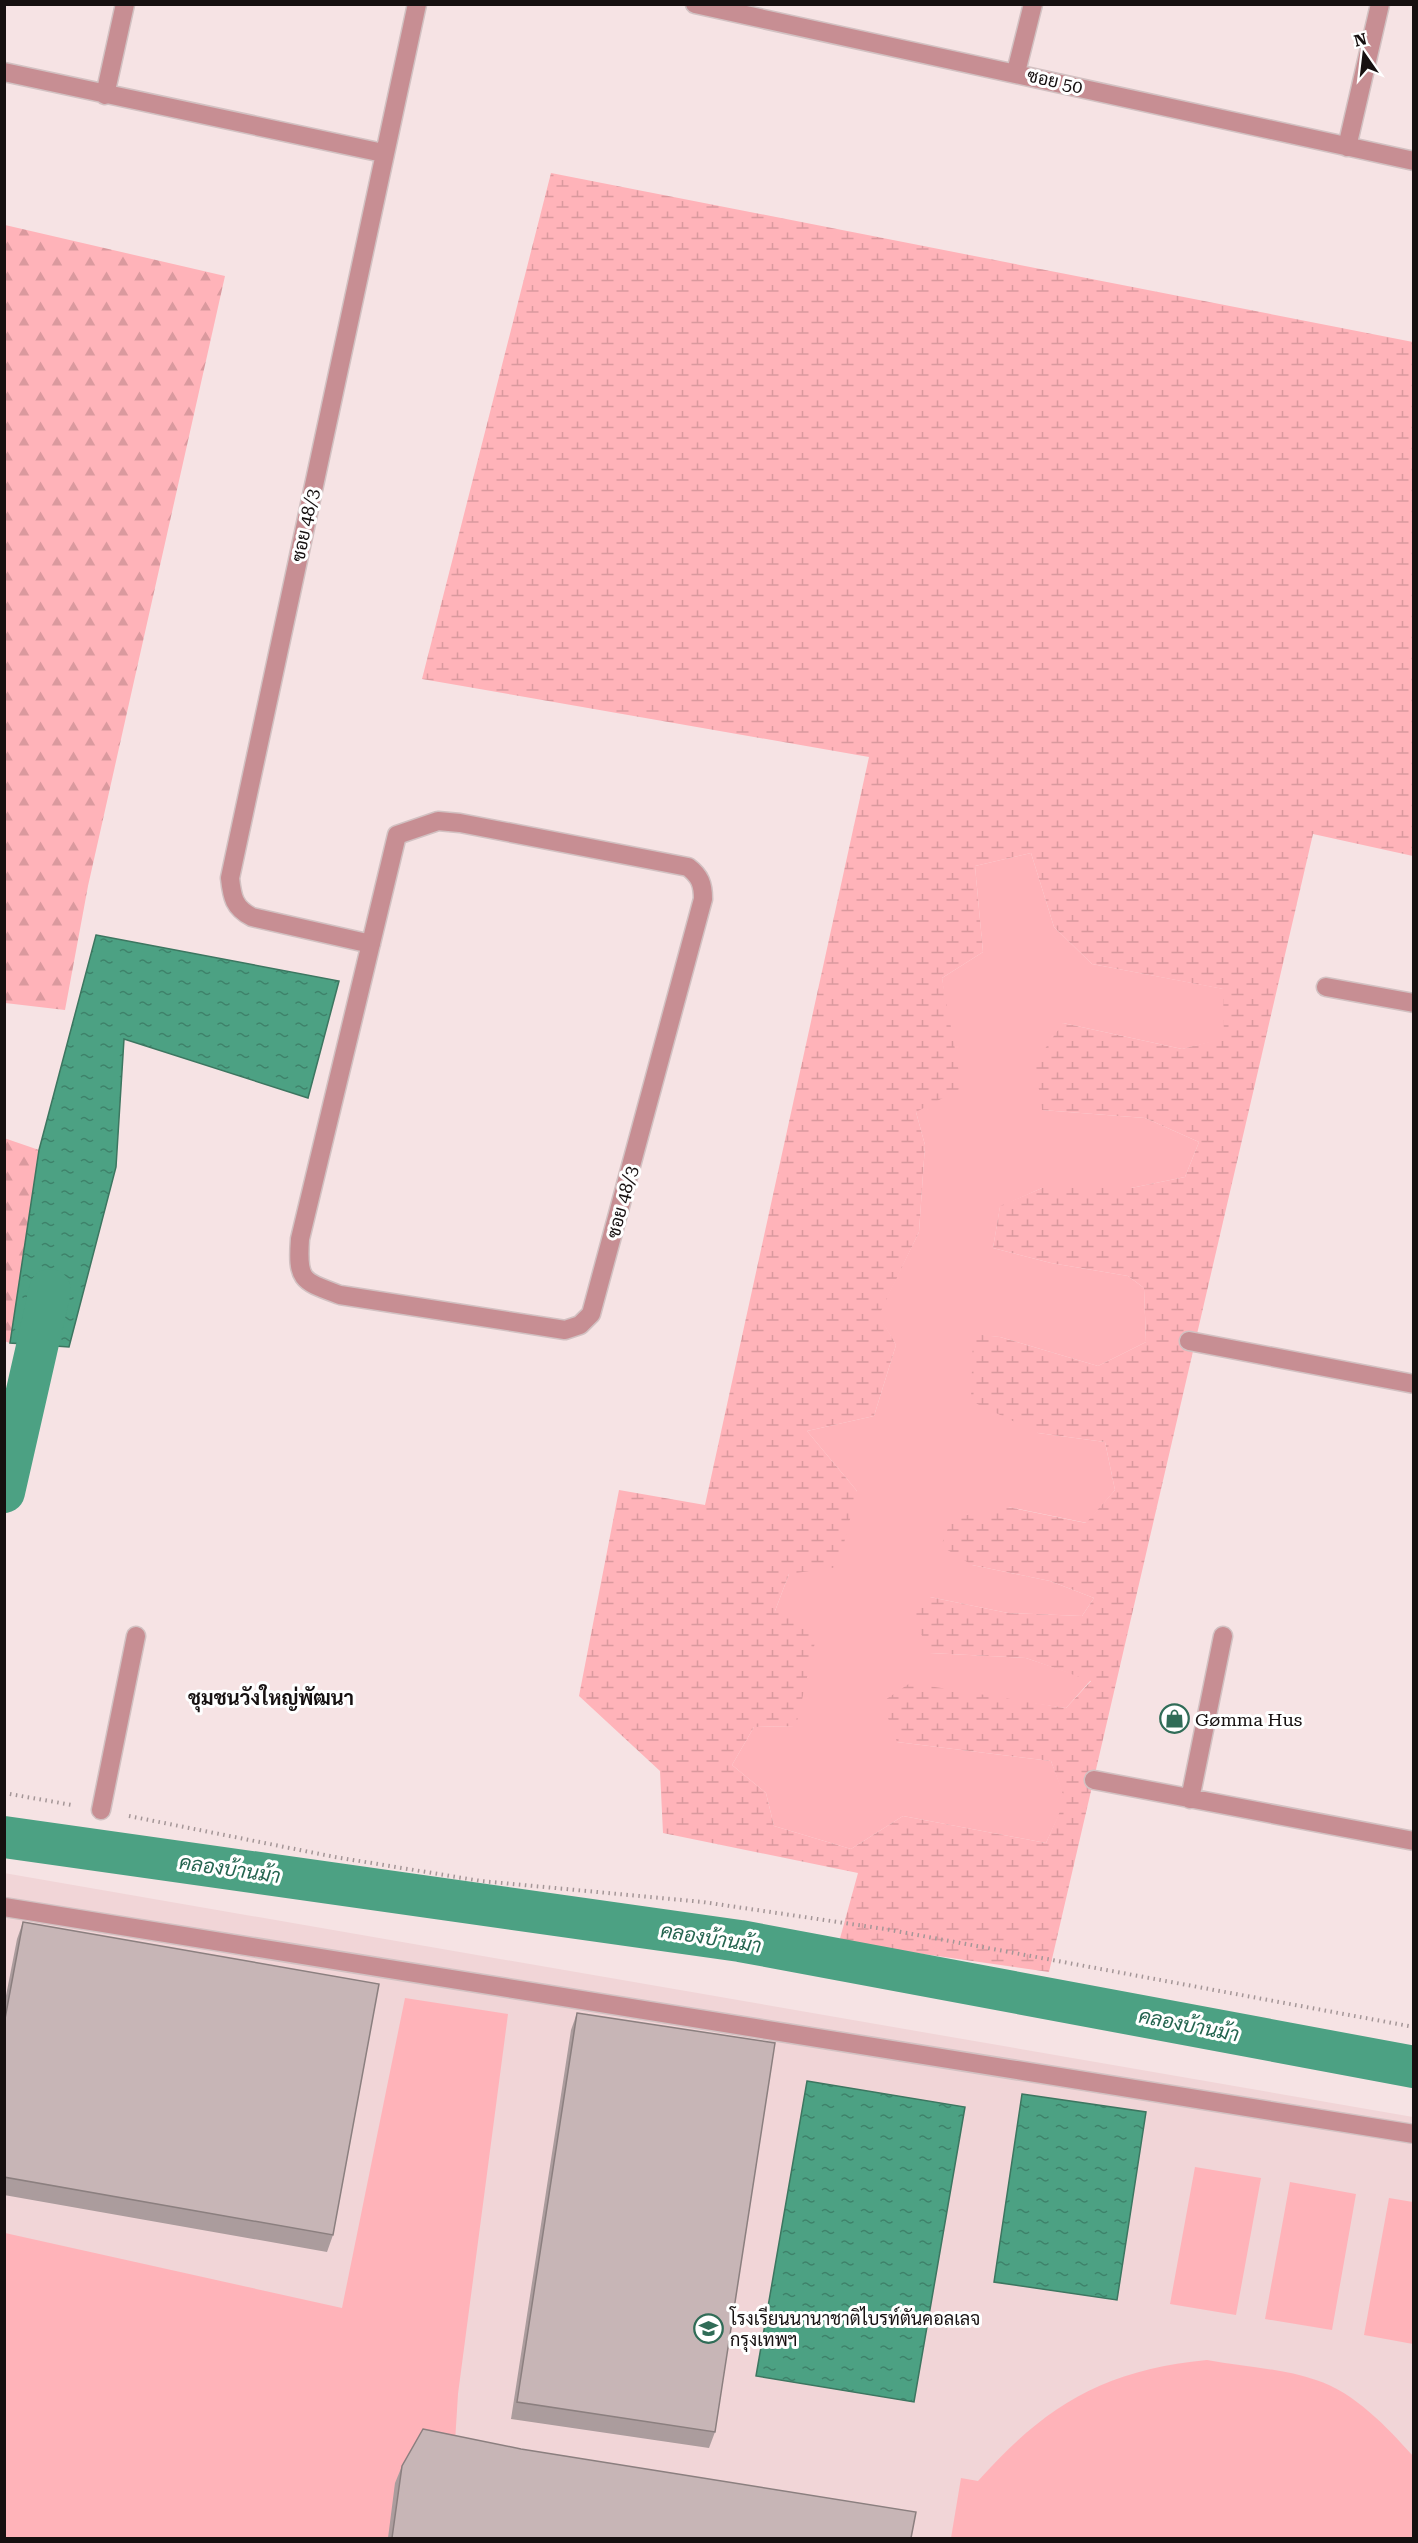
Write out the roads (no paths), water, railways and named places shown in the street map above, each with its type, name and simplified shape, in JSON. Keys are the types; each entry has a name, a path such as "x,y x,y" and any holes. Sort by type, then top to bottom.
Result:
{"street":[{"path":"105,95 125,4"},
{"name":"ซอย 48/3","path":"371,944 245,914 238,910 232,897 230,878 417,4"},
{"name":"ซอย 50","path":"695,4 718,7 1016,72 1413,161"},
{"path":"1016,72 1033,4"},
{"path":"1347,147 1380,4"},
{"path":"4,72 384,153"},
{"name":"ซอย 48/3","path":"438,821 460,823 688,867 697,873 703,884 703,899 598,1291 591,1314 580,1325 566,1330 340,1295 308,1283 301,1272 300,1239 371,944 397,835 438,821"},
{"path":"1326,987 1413,1003"},
{"path":"1190,1341 1413,1384"},
{"path":"101,1810 136,1636"},
{"path":"1190,1799 1224,1636"},
{"path":"1094,1780 1413,1841"},
{"path":"4,1907 1413,2134"}],"water":[{"path":"96,935 339,981 308,1098 124,1039 116,1167 69,1347 10,1343 39,1150"},
{"path":"807,2081 965,2107 914,2402 756,2376"},
{"path":"1022,2094 1146,2112 1117,2300 994,2282"}],"waterway":[{"path":"4,1492 50,1290"},
{"name":"คลองบ้านม้า","path":"4,1837 740,1941 1414,2067"}],"place":[{"name":"Gømma Hus","path":"1174,1719"},
{"name":"โรงเรียนนานาชาติไบรท์ตันคอลเลจ กรุงเทพฯ","path":"709,2328"}],"district":[{"name":"ชุมชนวังใหญ่พัฒนา","path":"271,1698"}]}
